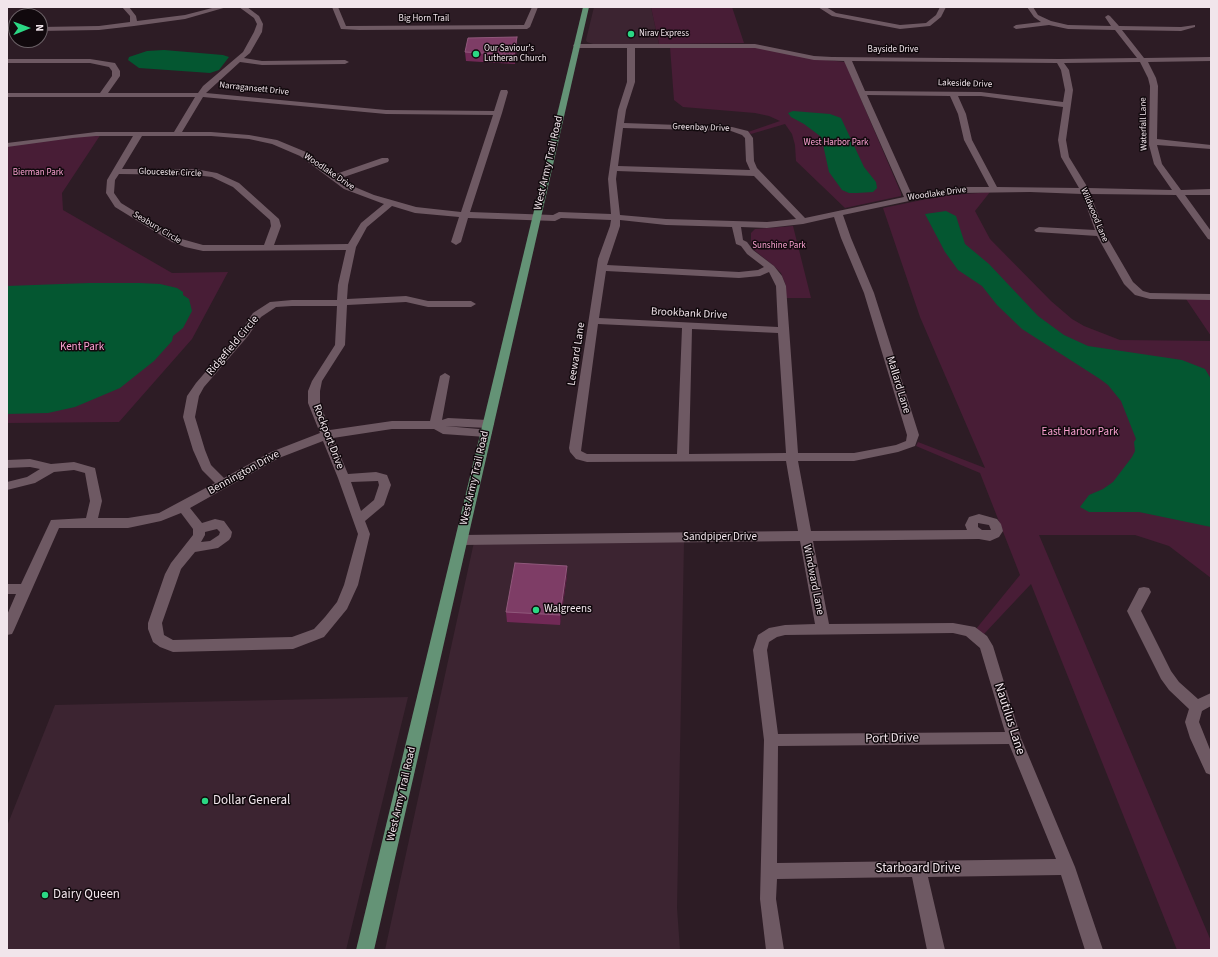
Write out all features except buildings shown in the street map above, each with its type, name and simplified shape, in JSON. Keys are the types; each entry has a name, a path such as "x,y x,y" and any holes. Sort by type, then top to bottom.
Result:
{"main road":[{"name":"West Army Trail Road","path":"365,950 586,7"}],"street":[{"path":"125,7 133,16 134,24"},
{"path":"48,29 98,28 134,24 184,17 224,7"},
{"path":"177,134 201,94 239,60 248,50 258,32 260,24 256,15 242,7"},
{"name":"Big Horn Trail","path":"335,7 343,28 527,27 535,7"},
{"path":"821,7 834,15 900,27 928,25 939,16 943,7"},
{"path":"1030,7 1036,16 1049,23 1072,28 1181,29 1193,26"},
{"name":"Waterfall Lane","path":"1108,17 1151,74 1153,82 1154,155 1158,164 1211,237"},
{"path":"1016,27 1049,23"},
{"name":"Bayside Drive","path":"577,46 755,46 814,58 847,59 1059,61 1211,59"},
{"name":"Leeward Lane","path":"631,46 631,82 622,110 612,179 615,199 615,220 603,259 575,448 576,452 580,456 587,458 792,457"},
{"path":"847,59 909,198"},
{"path":"239,60 262,63 345,62"},
{"path":"7,61 90,61 112,66 116,71 116,76 102,95"},
{"name":"Wildwood Lane","path":"1059,61 1065,70 1069,82 1068,105 1062,140 1063,150 1067,162 1084,191 1100,233 1129,284 1139,293 1154,297 1211,297"},
{"path":"456,242 504,92"},
{"name":"Lakeside Drive","path":"862,93 953,93 994,95 1068,105"},
{"path":"953,93 962,114 968,140 994,189"},
{"name":"Narragansett Drive","path":"7,95 201,94 390,113 498,113"},
{"name":"Greenbay Drive","path":"620,125 732,129 746,133 749,138 750,161 756,173 784,202 791,207 803,221"},
{"name":"Seabury Circle","path":"139,134 109,186 110,193 118,205 182,243 203,248 351,247"},
{"name":"Woodlake Drive","path":"7,145 84,135 237,135 274,142 303,154 334,178 361,193 389,204 424,211 465,215 537,217 555,218 558,220 615,220 656,224 666,222 736,225 789,223 949,191 994,189 1178,193 1211,192"},
{"path":"1153,141 1211,147"},
{"path":"334,178 385,160"},
{"path":"614,168 756,173"},
{"name":"Gloucester Circle","path":"116,172 195,172 214,176 236,185 274,219 276,226 268,247"},
{"path":"784,202 784,216 789,223"},
{"name":"Rockport Drive","path":"191,548 176,566 172,574 155,623 158,638 173,646 286,644 300,641 319,633 342,604 351,585 364,534 344,478 314,403 314,390 322,373 340,345 343,285 351,247 364,225 389,204"},
{"name":"Mallard Lane","path":"792,457 862,456 898,448 911,443 913,435 869,293 846,238 838,214"},
{"name":"Windward Lane","path":"736,225 739,242 744,244 750,252 771,268 777,276 781,286 793,471 823,629 780,630 763,639 761,644 760,657 770,740 772,794 768,899 775,950"},
{"path":"744,244 747,242 746,225"},
{"path":"1039,230 1100,233"},
{"path":"602,268 739,275 760,273 771,268"},
{"name":"Ridgefield Circle","path":"223,484 206,467 191,424 190,406 196,390 244,334 255,317 274,304 342,303 406,299 428,304 471,304"},
{"name":"Brookbank Drive","path":"594,321 783,330"},
{"path":"683,458 687,326"},
{"path":"435,425 445,376"},
{"name":"Bennington Drive","path":"26,589 55,524 142,522 169,514 275,455 326,435 382,426 435,425 443,430 487,429"},
{"path":"7,464 30,463 51,468 74,466 91,471 96,501 91,523"},
{"path":"7,486 31,480 51,468"},
{"name":"Rockport Drive","path":"344,478 376,476 383,478 385,484 380,502 359,520"},
{"path":"183,506 199,529 199,535 191,548"},
{"path":"191,548 213,545 225,536 226,532 220,524 199,529"},
{"name":"Sandpiper Drive","path":"461,540 979,534"},
{"path":"7,589 26,589 7,630"},
{"path":"1144,592 1134,611 1166,675 1174,686 1197,707"},
{"name":"Nautilus Lane","path":"823,629 953,628 970,631 982,640 989,653 1014,738 1067,867 1094,950"},
{"path":"1211,699 1197,707 1193,715 1193,728 1211,768"},
{"name":"Port Drive","path":"770,740 1014,738"},
{"name":"Starboard Drive","path":"769,871 1067,867"},
{"path":"918,869 936,950"}],"shaded area":[{"path":"594,7 651,7 659,44 596,45 587,42 586,40"},
{"path":"164,50 223,55 229,57 219,70 210,73 139,68 128,60 129,57 147,51"},
{"path":"793,111 830,114 841,118 864,167 876,182 877,188 873,192 857,193 849,193 842,190 829,172 820,136 804,124 791,117 788,113"},
{"path":"946,211 956,216 965,244 989,264 1038,316 1064,335 1088,346 1182,360 1205,369 1211,379 1211,527 1139,512 1089,512 1080,507 1089,495 1103,489 1113,482 1135,451 1134,442 1136,439 1121,401 1108,385 1100,379 1022,329 997,305 982,286 958,270 945,252 925,214"},
{"name":"Kent Park","path":"89,283 160,284 177,288 189,299 192,311 183,328 173,336 172,341 154,361 120,388 75,407 48,413 7,414 7,286"},
{"path":"474,542 684,542 677,908 680,950 385,950"},
{"path":"408,697 346,950 7,950 7,826 55,705"}],"green space":[{"path":"651,7 732,7 744,43 659,44"},
{"name":"West Harbor Park","path":"670,47 764,48 817,59 845,62 901,196 845,208 796,161 795,145 792,134 785,124 751,134 748,132 780,121 769,116 755,113 683,107 674,100"},
{"name":"Kent Park","path":"101,134 62,193 63,210 172,273 228,272 192,339 119,422 7,423 7,145"},
{"name":"East Harbor Park","path":"990,192 975,211 990,239 1051,301 1072,319 1084,326 1120,340 1211,341 1211,578 1169,546 1135,535 1039,535 1211,941 1211,950 1177,950 1031,584 984,634 976,629 1020,575 980,473 916,446 918,442 985,468 920,317 883,208 941,196"},
{"name":"Sunshine Park","path":"793,226 811,298 786,298 786,286 781,273 754,250 751,244 751,233 755,229"},
{"path":"1186,299 1211,299 1211,336"}],"place":[{"name":"Nirav Express","path":"631,34"},
{"name":"Our Saviour's Lutheran Church","path":"476,54"},
{"name":"Walgreens","path":"536,610"},
{"name":"Dollar General","path":"205,801"},
{"name":"Dairy Queen","path":"45,895"}],"park label":[{"name":"Bierman Park","path":"38,173"}]}
